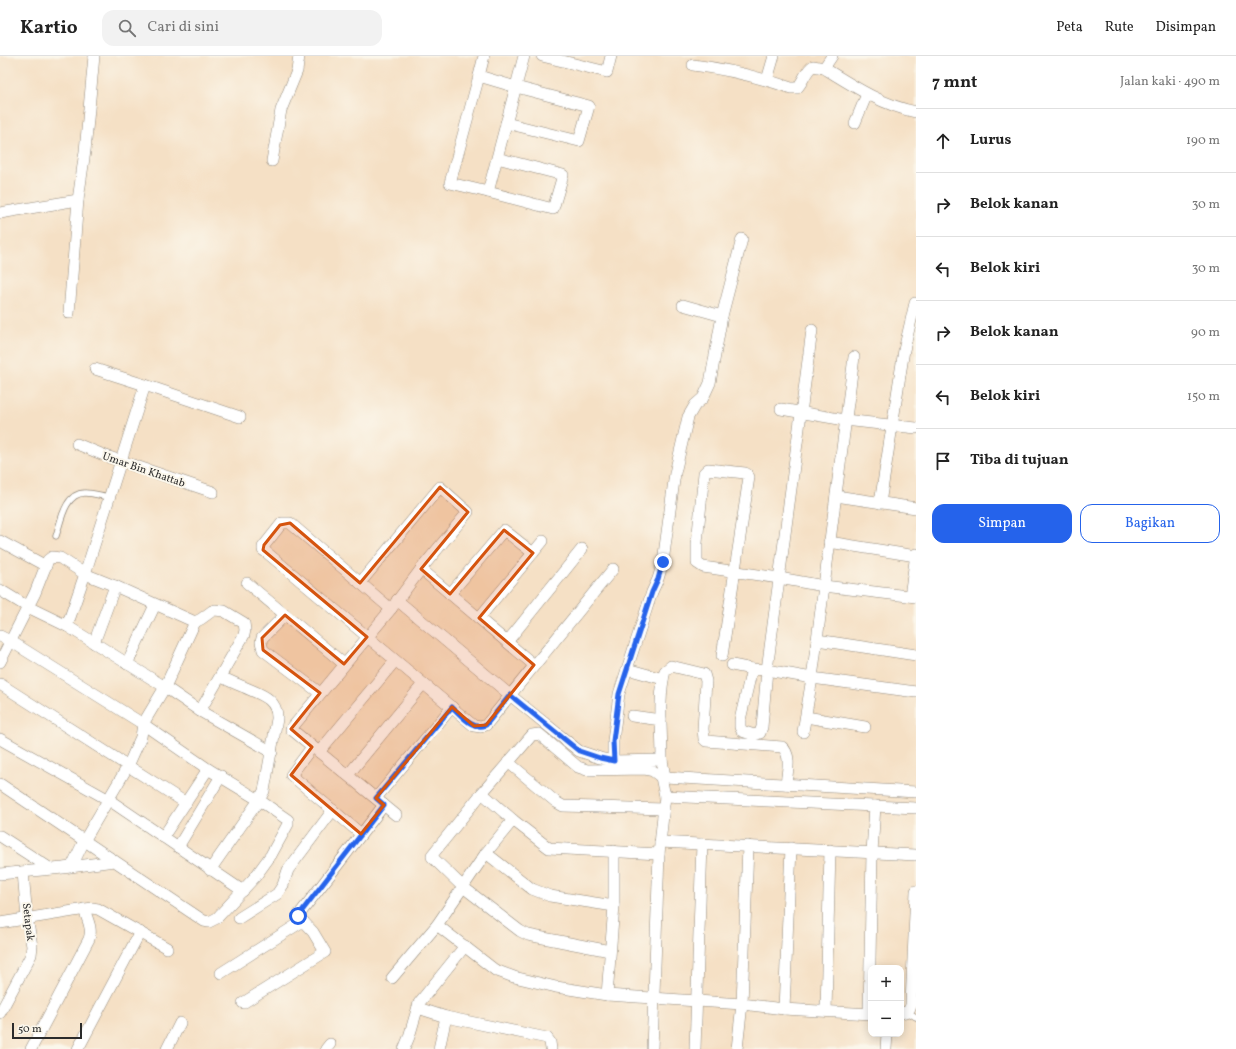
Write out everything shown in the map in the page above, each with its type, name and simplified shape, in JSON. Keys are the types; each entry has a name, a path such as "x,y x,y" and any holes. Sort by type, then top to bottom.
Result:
{"street":[{"path":"69,313 78,200 85,151 94,56"},
{"path":"272,162 281,110 297,71 299,56"},
{"path":"484,56 450,183 553,209 563,175 497,158"},
{"path":"488,192 524,56"},
{"path":"542,56 607,72 611,56"},
{"path":"767,80 774,56"},
{"path":"824,68 832,56"},
{"path":"693,65 710,67 767,80 791,88 797,88 800,85 808,69 813,66 824,68 881,101 916,112"},
{"path":"479,76 589,106 579,141 506,123"},
{"path":"855,123 867,94"},
{"path":"0,213 78,200"},
{"path":"614,761 613,741 619,694 663,562 675,473 688,418 695,404 703,398 710,383 722,316 742,239"},
{"path":"880,503 904,350 915,303"},
{"path":"683,305 722,316"},
{"path":"752,669 740,720 740,727 742,731 754,735 760,733 762,727 767,670 812,330"},
{"path":"803,732 812,678 854,357"},
{"path":"95,369 240,417"},
{"path":"67,626 122,461 145,385"},
{"path":"781,409 845,420 916,428"},
{"name":"Umar Bin Khattab","path":"76,444 213,492"},
{"path":"722,656 735,571 749,477 745,473 708,469 704,473 696,548 697,563 703,567 735,571 824,586 913,597 916,555 830,542"},
{"path":"360,583 440,487 468,512 421,569 394,605 291,729 396,815"},
{"path":"836,496 916,508"},
{"path":"613,569 534,665 510,695 486,725 481,727 474,726 423,684 263,550 263,547 280,525 284,522 290,524 360,583 394,605 510,695 579,751 614,761 662,760"},
{"path":"450,594 504,530 533,553"},
{"path":"0,541 46,566"},
{"path":"479,618 543,541"},
{"path":"507,642 582,549"},
{"path":"0,662 12,642 28,607 36,594 48,560 55,557 60,558 85,574 195,622 201,620 212,611 220,610 230,614 244,623 244,635 200,711"},
{"path":"421,569 534,665"},
{"path":"247,583 344,664"},
{"path":"94,643 115,586"},
{"path":"0,590 28,607 67,626 165,687 200,711 272,752"},
{"path":"127,664 155,605"},
{"path":"285,615 262,638 261,647 320,693"},
{"path":"72,866 84,841 128,766 141,737 143,724 165,687 195,622"},
{"path":"0,636 143,724 208,769 259,800 288,820 288,824 271,855 255,877 217,918 209,922 204,922 0,784"},
{"path":"817,640 916,654"},
{"path":"361,834 291,775 395,660"},
{"path":"732,665 812,678 916,692"},
{"path":"652,1049 659,854 665,796 661,720 663,679 665,671 670,666 704,674 706,681 703,729 704,739 706,741 782,747 786,750 788,756 786,784"},
{"path":"628,670 663,679"},
{"path":"210,870 264,791 277,719 274,705 262,695 221,676"},
{"path":"0,684 186,803"},
{"path":"348,775 423,684"},
{"path":"376,798 452,707"},
{"path":"632,716 661,720"},
{"path":"806,717 865,727"},
{"path":"610,951 528,935 520,931 463,887 433,860 432,855 527,739 532,735 539,734 578,767 587,770 644,769 653,771 663,777 916,792"},
{"path":"0,739 108,800 243,891"},
{"path":"508,762 556,802 563,806 664,809"},
{"path":"163,837 208,769"},
{"path":"178,847 221,776"},
{"path":"482,793 549,848 659,854"},
{"path":"665,796 916,808"},
{"path":"243,1003 325,952 314,932 298,916 384,805"},
{"path":"870,1001 872,852 875,806"},
{"path":"239,918 277,894 283,885 288,870 333,810"},
{"path":"392,978 437,924 486,853 513,820"},
{"path":"0,836 51,869"},
{"path":"660,842 916,855"},
{"path":"695,1049 702,844"},
{"path":"737,1049 742,1004 748,846"},
{"path":"784,1009 791,848"},
{"path":"826,1011 830,850"},
{"path":"607,995 614,906 614,851"},
{"path":"486,853 532,889 539,892 550,896 614,906"},
{"path":"0,874 114,861"},
{"name":"Setapak","path":"0,1013 31,955 32,946 27,918 23,872"},
{"path":"908,1014 911,1004 914,967 916,891"},
{"path":"0,923 92,908 104,910 167,948"},
{"path":"31,1049 91,934 84,909"},
{"path":"221,973 303,921"},
{"path":"437,924 495,970 504,974 556,987 607,995 742,1004 784,1009 868,1013"},
{"path":"78,1049 140,932"},
{"path":"404,1049 419,1003 465,946"},
{"path":"418,1008 446,1017 547,1038 550,1042 551,1049"},
{"path":"439,1049 446,1017"},
{"path":"167,1049 180,1023"},
{"path":"886,1049 887,1037"}],"lane":[{"path":"56,536 67,504 76,495 84,492 110,497"}],"highlighted area":[{"path":"440,487 468,512 421,569 450,594 504,530 533,553 479,618 534,665 486,725 474,726 452,707 376,798 384,805 361,834 291,775 312,747 291,729 320,693 263,650 262,638 285,615 344,664 367,637 263,550 264,545 280,525 290,523 360,583"}],"route":[{"path":"298,916 384,805 376,798 452,707 474,726 481,727 486,725 510,695 579,751 614,761 612,749 619,694 663,562"}]}
